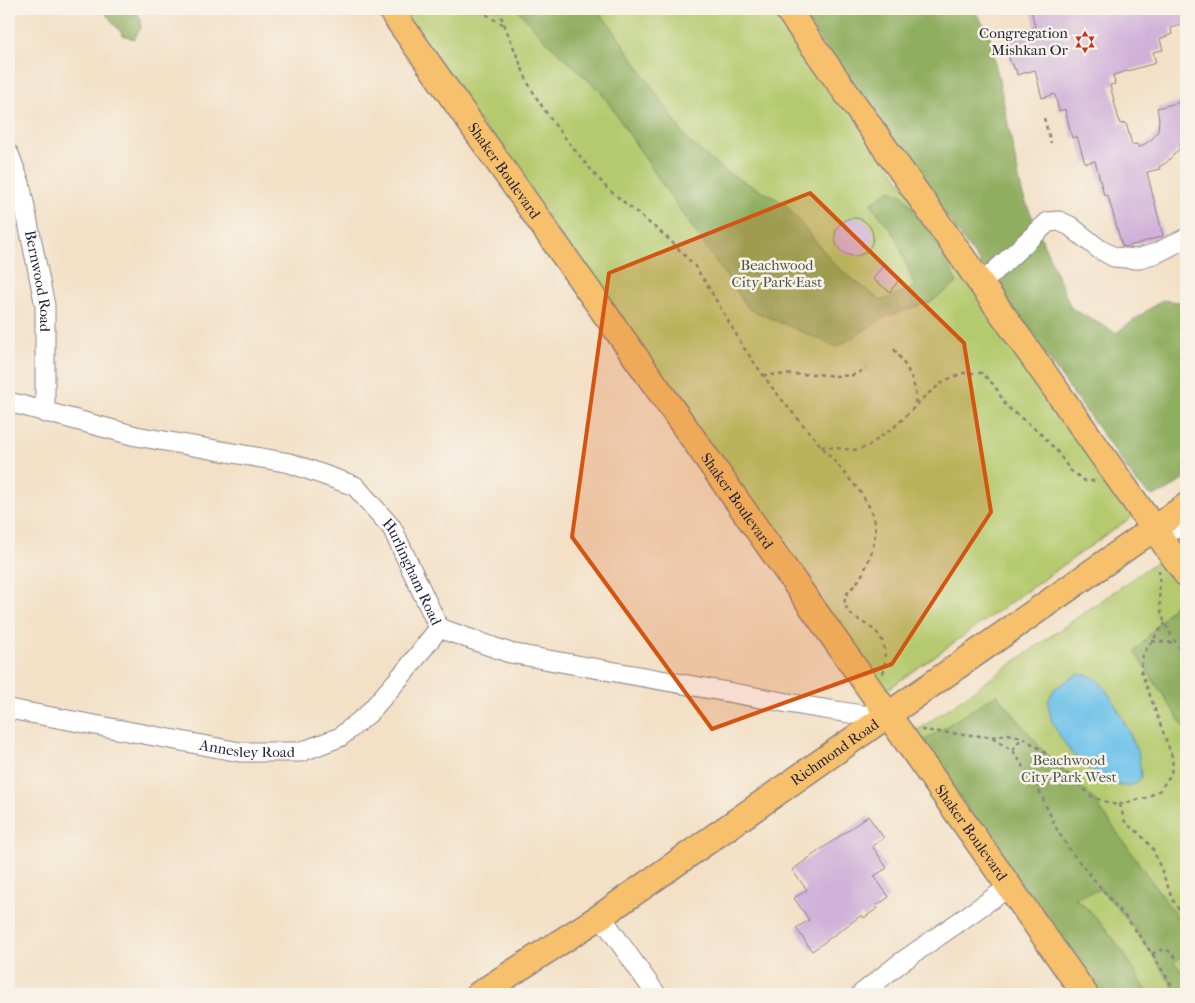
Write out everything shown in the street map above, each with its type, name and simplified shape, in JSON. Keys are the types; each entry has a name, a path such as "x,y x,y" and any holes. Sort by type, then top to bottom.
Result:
{"main road":[{"name":"Shaker Boulevard","path":"390,9 1085,994"},
{"path":"787,9 1186,574"},
{"name":"Richmond Road","path":"479,994 601,916 1186,506"}],"street":[{"name":"Bernwood Road","path":"9,154 20,183 45,306 45,413"},
{"path":"981,284 1048,222 1059,222 1070,226 1099,249 1114,257 1136,259 1158,253 1186,238"},
{"name":"Hurlingham Road","path":"9,402 136,436 290,463 355,486 392,528 439,628 510,653 805,706 862,715 888,715"},
{"path":"1154,529 1186,529"},
{"name":"Annesley Road","path":"9,708 240,752 302,752 340,737 368,714 408,668 439,628"},
{"path":"861,994 900,963 1009,887"},
{"path":"601,916 656,994"}],"path":[{"path":"480,9 504,25"},
{"path":"498,9 528,83 555,125 607,188 670,240 694,265 744,348 763,375 863,497 874,517 875,530 868,563 848,592 845,605 850,612 875,630 880,637 885,655 885,666 882,676"},
{"path":"1044,118 1051,144"},
{"path":"894,349 909,371 915,387 915,406"},
{"path":"763,375 853,375 866,368"},
{"path":"821,446 853,450 867,447 898,424 925,396 946,380 963,373 982,373 995,386 1006,406 1040,433 1057,451 1070,470 1085,481 1096,481"},
{"path":"1159,569 1161,609 1165,623 1186,657"},
{"path":"916,729 991,737 1008,734 1022,737 1043,751 1092,797 1116,805 1146,798 1160,790 1171,774 1173,759 1141,671 1143,654 1165,623"},
{"path":"1152,641 1176,643"},
{"path":"991,737 1013,751 1038,788 1057,830 1071,852 1125,917 1152,954 1177,994"},
{"path":"1013,751 1022,737"},
{"path":"1120,804 1124,820 1153,849 1174,902 1181,912 1186,915"},
{"path":"1152,954 1161,948 1167,949 1177,959"}],"highlighted area":[{"path":"810,193 964,343 991,512 892,664 712,729 572,537 609,273"}],"green space":[{"path":"102,9 135,9 140,18 141,28 134,39 123,35"},
{"name":"Beachwood City Park East","path":"400,9 781,9 1133,516 884,691"},
{"path":"517,9 595,9 611,26 688,141 726,172 784,203 836,266 881,301 915,287 896,237 871,204 889,190 902,194 943,253 957,283 930,302 887,316 837,347 749,309 601,92 543,38"},
{"path":"798,9 973,9 989,32 1022,193 1071,308 1116,333 1162,300 1186,303 1186,477 1167,491 1153,496 1138,484"},
{"name":"Beachwood City Park West","path":"1165,557 1186,574 1186,994 1085,994 905,739"},
{"path":"1184,593 1186,595 1186,730 1135,652"},
{"path":"997,694 1043,751 1092,797 1184,927 1186,931 1186,963 1181,957 1174,962 1181,971 1186,967 1186,994 1156,994 1175,990 1131,924 1101,889 1074,898 1097,918 1107,930 1149,994 1099,994 922,742"}],"water":[{"path":"1078,674 1096,679 1108,693 1121,715 1139,757 1141,777 1135,784 1127,787 1092,771 1075,757 1051,720 1048,702 1054,689"}],"building":[{"path":"1031,9 1182,9 1186,24 1171,28 1172,34 1160,39 1163,50 1153,52 1156,63 1113,75 1115,84 1110,85 1120,124 1126,123 1132,145 1137,144 1139,148 1152,139 1158,131 1159,119 1157,108 1181,102 1183,107 1186,106 1186,134 1180,148 1166,163 1159,167 1160,169 1147,172 1163,236 1126,247 1122,246 1108,196 1104,195 1095,161 1085,163 1077,136 1072,138 1065,109 1059,111 1055,94 1042,98 1035,70 1017,75 1016,69 1011,64 1006,47 1009,47 1006,42 1008,40 1007,36 1035,27"},
{"path":"854,218 868,223 873,237 868,251 854,256 840,251 835,237 840,223"},
{"path":"883,265 900,278 890,292 873,279"},
{"path":"868,816 884,838 872,846 887,868 874,876 889,897 864,918 862,915 812,951 796,928 809,920 794,898 807,890 792,870"}],"place":[{"name":"Congregation Mishkan Or","path":"1085,42"}]}
